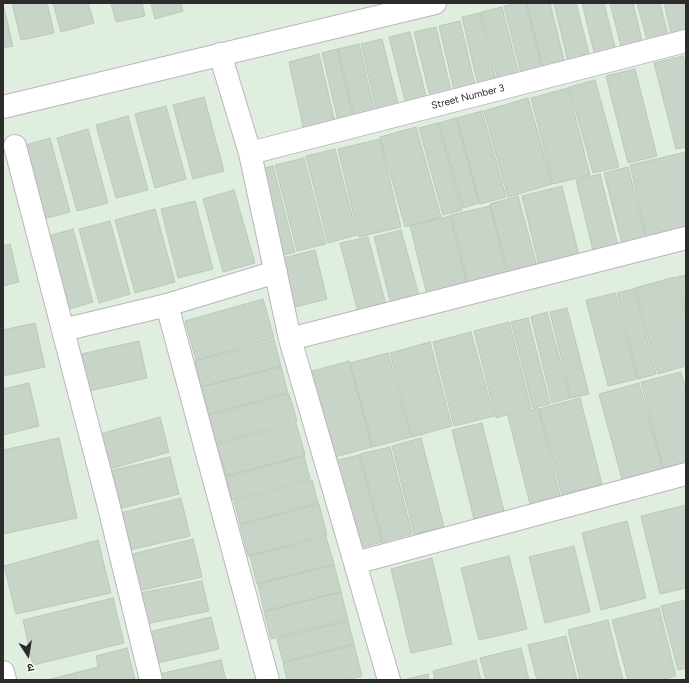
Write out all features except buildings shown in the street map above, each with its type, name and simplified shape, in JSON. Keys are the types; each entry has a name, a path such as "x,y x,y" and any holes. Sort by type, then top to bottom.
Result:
{"street":[{"path":"3,107 435,3"},
{"name":"Street Number 3","path":"250,153 686,40"},
{"path":"220,54 250,153 290,339 389,680"},
{"path":"15,146 108,502 151,680"},
{"path":"290,339 686,238"},
{"path":"64,330 167,305 276,272"},
{"path":"167,305 268,680"},
{"path":"355,563 686,474"},
{"path":"3,672 5,680"}]}
